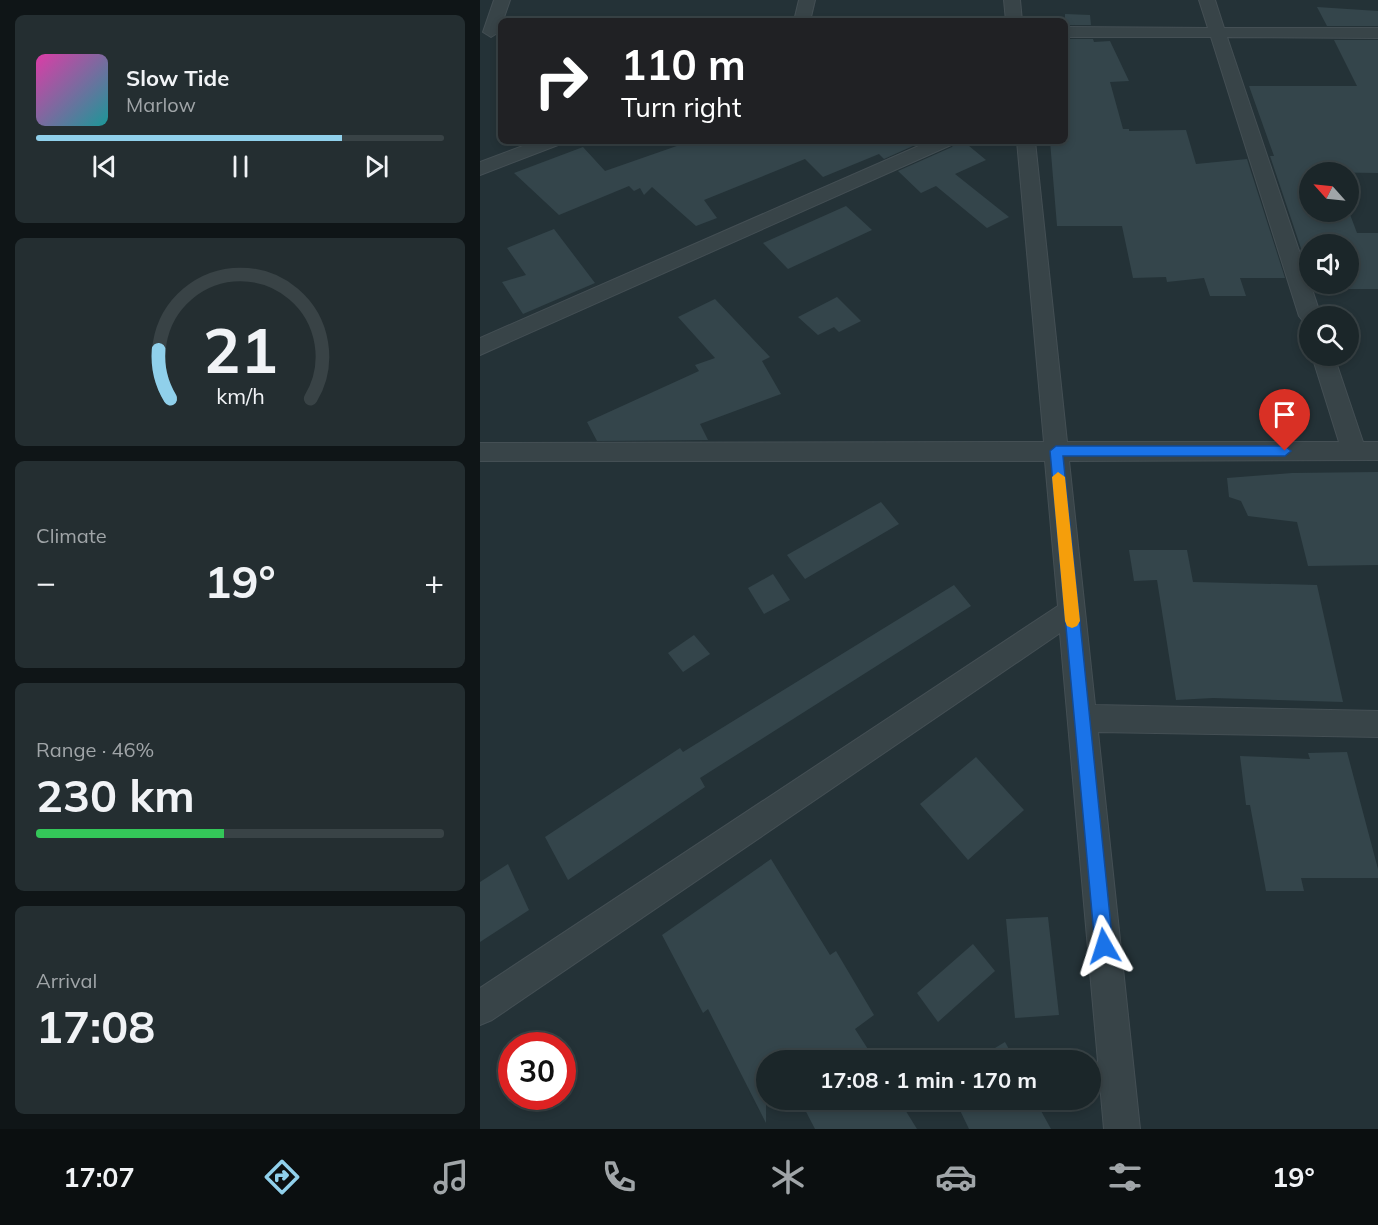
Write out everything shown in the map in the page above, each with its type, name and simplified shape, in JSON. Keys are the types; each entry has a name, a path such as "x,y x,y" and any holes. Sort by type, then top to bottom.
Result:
{"street":[{"path":"491,33 502,0"},
{"path":"803,18 807,0"},
{"path":"1012,0 1014,18"},
{"path":"1207,0 1307,306"},
{"path":"1068,32 1378,33"},
{"path":"480,169 544,144"},
{"path":"480,347 938,144"},
{"path":"1026,144 1122,1129"},
{"path":"1326,366 1354,451"},
{"path":"480,452 1378,451"},
{"path":"480,1008 1071,611"},
{"path":"1082,718 1378,724"}],"building":[{"path":"1317,7 1378,11 1378,26 1327,26"},
{"path":"1065,14 1090,15 1091,25 1068,25 1068,18 1065,18"},
{"path":"1068,39 1110,41 1129,81 1110,82 1123,129 1129,129 1129,131 1186,130 1196,164 1247,159 1285,278 1240,278 1246,296 1210,296 1204,278 1167,282 1166,277 1133,278 1122,226 1057,226 1050,144 1068,144"},
{"path":"1334,40 1378,40 1378,173 1359,173 1359,162 1299,162 1299,222 1353,222 1357,233 1378,233 1378,289 1359,289 1359,234 1299,234 1299,242 1270,156 1274,156 1249,86 1357,86"},
{"path":"682,144 917,144 884,159 879,154 823,177 805,159 704,200 717,218 696,226 652,187 644,195 640,188 634,191 629,186 559,215 514,173 583,147 605,171"},
{"path":"954,144 967,144 986,160 955,174 1009,217 987,228 936,186 921,193 898,171 952,147"},
{"path":"846,206 872,230 788,269 763,243"},
{"path":"554,229 595,283 523,314 502,282 526,275 507,248"},
{"path":"837,297 861,321 839,332 834,327 818,335 798,317"},
{"path":"715,299 770,357 762,361 781,394 700,424 708,440 597,441 587,422 699,371 695,365 715,358 678,317"},
{"path":"1378,472 1378,565 1308,566 1297,522 1248,516 1241,501 1229,497 1227,478 1292,473"},
{"path":"881,502 899,524 805,579 787,555"},
{"path":"1129,550 1187,550 1193,582 1317,585 1343,702 1213,698 1176,700 1157,580 1134,581"},
{"path":"773,574 790,600 764,614 748,588"},
{"path":"954,585 971,606 700,778 705,787 568,880 545,837 680,748 683,752"},
{"path":"694,635 710,654 683,672 668,653"},
{"path":"1347,752 1378,869 1378,878 1301,878 1304,891 1266,891 1250,805 1246,805 1240,756 1310,759 1308,753"},
{"path":"976,757 1024,810 968,860 920,804"},
{"path":"771,859 830,955 836,951 874,1015 855,1029 869,1050 756,1050 756,1103 708,1009 703,1013 662,935"},
{"path":"508,864 529,910 480,942 480,882"},
{"path":"1048,917 1059,1015 1015,1018 1006,919"},
{"path":"973,944 995,971 938,1022 917,993"},
{"path":"1005,1042 1009,1050 992,1050"},
{"path":"759,1110 766,1110 766,1123"},
{"path":"805,1110 905,1110 917,1129 815,1129"},
{"path":"960,1110 1041,1110 1051,1129 969,1129"}],"slow traffic":[{"path":"1058,477 1072,621"}],"route":[{"path":"1104,946 1056,451 1285,451"}]}
